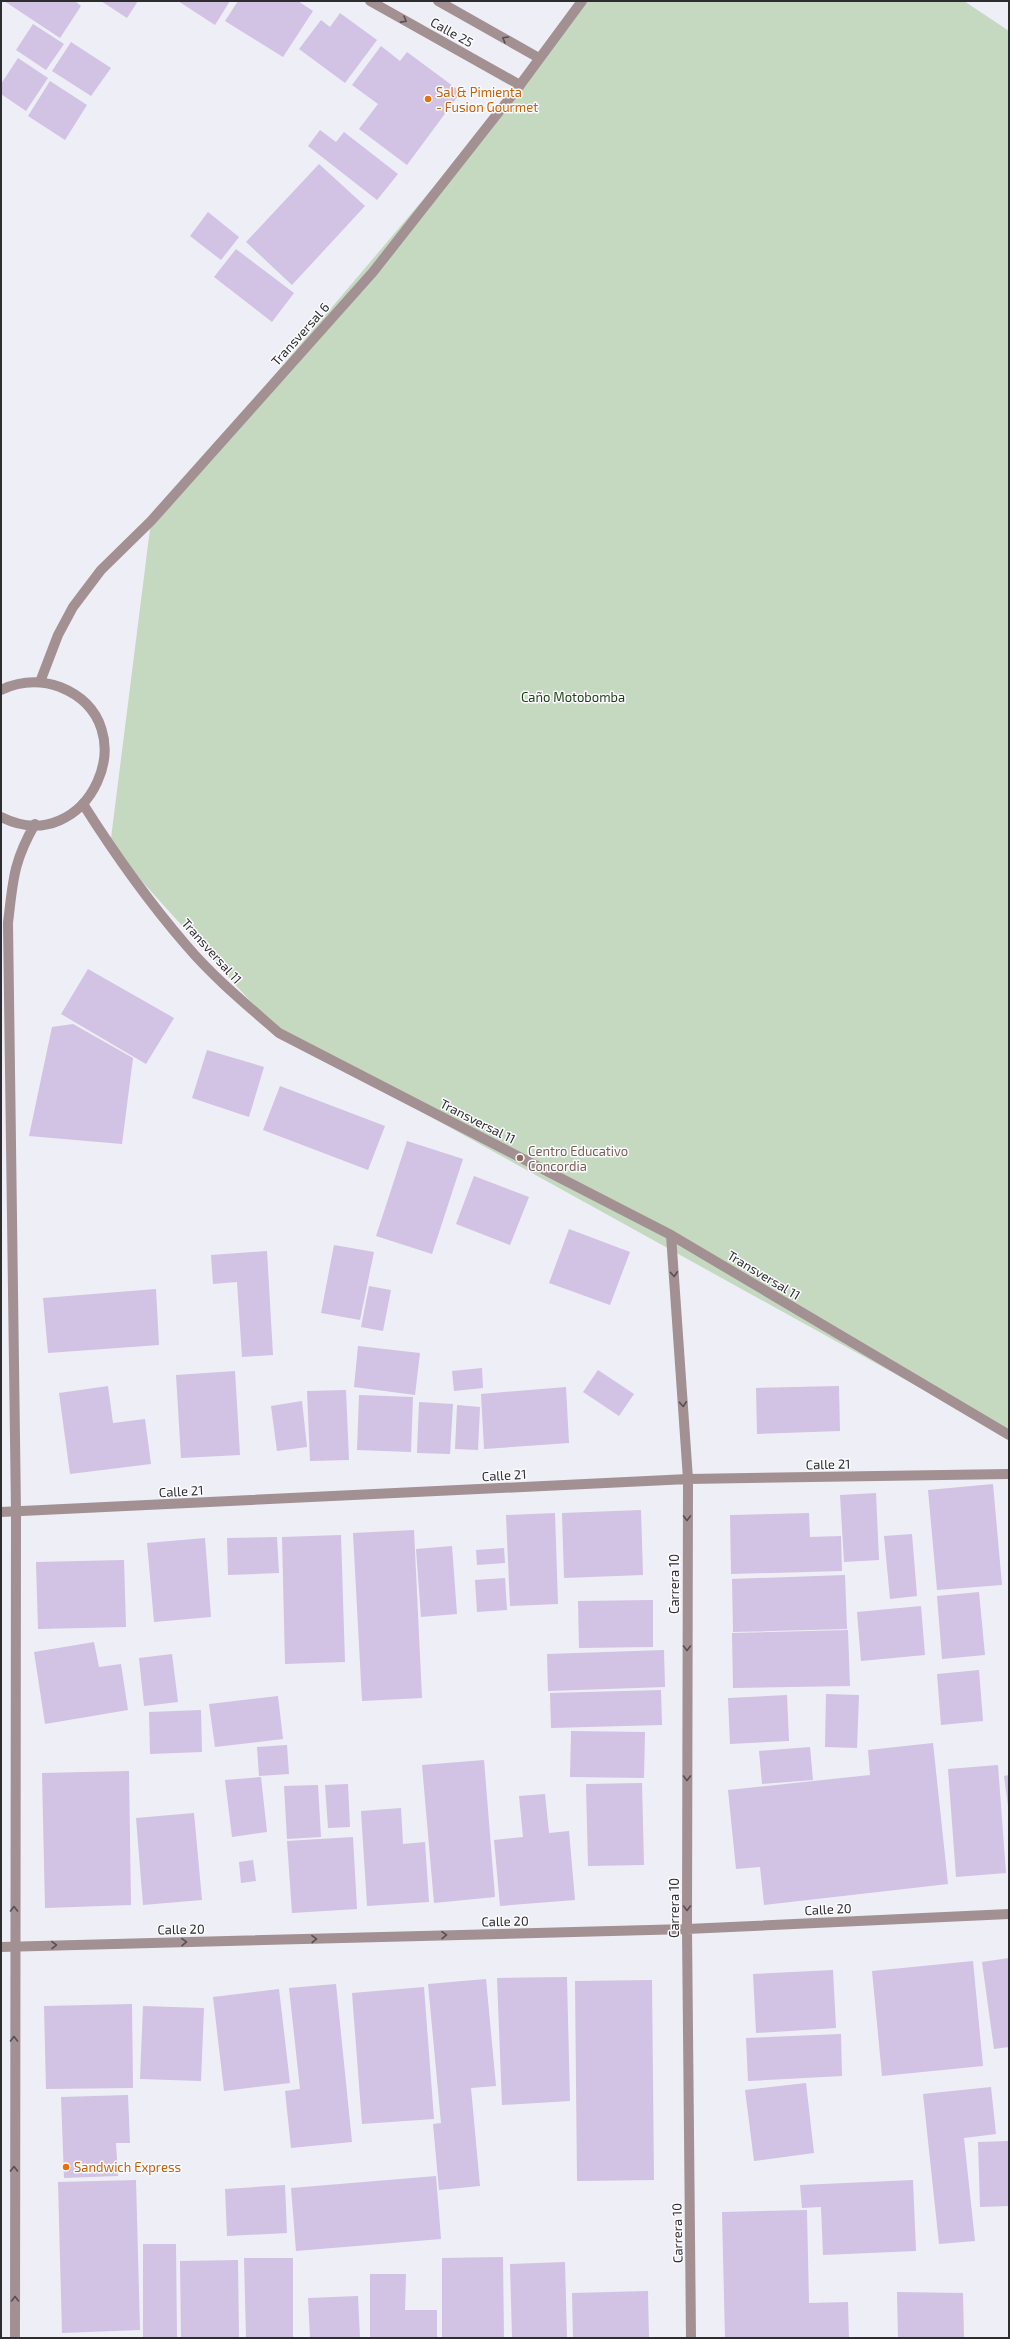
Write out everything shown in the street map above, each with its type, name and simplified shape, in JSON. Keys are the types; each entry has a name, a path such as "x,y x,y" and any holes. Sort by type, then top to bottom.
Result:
{"street":[{"name":"Calle 25","path":"370,1 520,85"},
{"name":"Calle 25","path":"438,1 539,58"},
{"name":"Transversal 6","path":"40,682 58,635 73,607 101,570 150,521 373,272 520,85 582,1"},
{"path":"1,690 18,683 40,682 68,690 90,710 98,722 105,751 104,766 93,793 83,804 56,821 35,824 16,823 1,817"},
{"name":"Transversal 11","path":"83,804 110,846 186,945 233,994 279,1033 671,1235 1009,1435"},
{"path":"15,2338 14,1946 16,1512 8,923 14,868 22,847 35,824"},
{"name":"Carrera 10","path":"671,1235 688,1479 687,1929 691,2338"},
{"name":"Calle 21","path":"1,1512 688,1479 1009,1474"},
{"name":"Calle 20","path":"1,1947 687,1929 1009,1914"}],"green space":[{"name":"Caño Motobomba","path":"582,1 964,1 1009,31 1009,1437 279,1033 110,846 151,521 520,85"}],"building":[{"path":"4,1 75,1 81,6 60,38"},
{"path":"101,1 138,1 127,18"},
{"path":"178,1 230,1 215,25"},
{"path":"238,1 298,1 313,11 283,57 225,21"},
{"path":"340,13 377,40 345,83 299,49 321,20 330,27"},
{"path":"33,24 64,44 46,70 16,50"},
{"path":"71,42 111,68 91,96 52,71"},
{"path":"381,46 400,61 407,52 461,92 407,165 359,129 378,104 352,85"},
{"path":"18,58 48,78 26,111 1,94 1,84"},
{"path":"50,81 87,105 65,140 28,116"},
{"path":"320,130 336,142 344,132 398,174 377,200 308,146"},
{"path":"319,164 365,206 292,285 246,242"},
{"path":"208,212 239,237 221,260 190,236"},
{"path":"236,249 294,293 272,322 214,277"},
{"path":"88,969 174,1018 146,1064 61,1014"},
{"path":"73,1024 133,1058 122,1144 29,1136 52,1027"},
{"path":"207,1050 264,1067 249,1117 192,1098"},
{"path":"280,1086 385,1126 368,1170 263,1130"},
{"path":"407,1141 463,1159 432,1254 376,1236"},
{"path":"474,1176 529,1197 510,1245 456,1224"},
{"path":"569,1229 630,1252 610,1305 549,1283"},
{"path":"334,1245 374,1252 360,1320 321,1313"},
{"path":"267,1251 273,1355 242,1357 237,1282 213,1284 211,1255"},
{"path":"369,1286 391,1290 383,1331 361,1327"},
{"path":"156,1289 159,1345 48,1353 43,1298"},
{"path":"358,1346 420,1353 415,1395 354,1387"},
{"path":"482,1368 483,1388 454,1391 452,1371"},
{"path":"598,1370 634,1394 619,1416 583,1392"},
{"path":"235,1371 240,1455 181,1458 176,1375"},
{"path":"108,1386 113,1423 145,1419 151,1464 70,1474 59,1393"},
{"path":"839,1386 840,1431 757,1434 756,1388"},
{"path":"566,1387 569,1443 484,1449 481,1394"},
{"path":"346,1390 349,1460 310,1461 307,1391"},
{"path":"359,1395 413,1397 411,1452 357,1450"},
{"path":"302,1401 307,1447 277,1451 271,1406"},
{"path":"419,1402 453,1404 450,1454 417,1453"},
{"path":"457,1405 480,1407 478,1450 455,1449"},
{"path":"993,1484 1002,1585 937,1590 928,1490"},
{"path":"876,1493 879,1560 844,1562 840,1495"},
{"path":"641,1510 643,1575 564,1578 562,1513"},
{"path":"555,1513 558,1604 510,1606 506,1515"},
{"path":"809,1513 810,1537 841,1536 842,1571 731,1574 730,1515"},
{"path":"414,1530 422,1698 362,1701 353,1533"},
{"path":"912,1534 917,1596 890,1599 884,1536"},
{"path":"341,1535 345,1662 285,1664 282,1537"},
{"path":"277,1537 279,1573 228,1575 227,1538"},
{"path":"205,1538 211,1617 154,1622 147,1543"},
{"path":"452,1546 457,1614 421,1617 416,1549"},
{"path":"504,1548 505,1563 477,1565 476,1550"},
{"path":"124,1560 126,1627 38,1629 36,1562"},
{"path":"845,1575 847,1629 733,1632 732,1579"},
{"path":"505,1578 507,1610 477,1612 475,1580"},
{"path":"979,1592 985,1655 942,1659 937,1596"},
{"path":"653,1600 653,1647 579,1648 578,1601"},
{"path":"921,1606 925,1655 861,1661 857,1612"},
{"path":"848,1630 850,1686 733,1688 732,1633"},
{"path":"94,1642 99,1667 121,1664 128,1710 45,1724 34,1652"},
{"path":"664,1650 665,1687 548,1691 547,1654"},
{"path":"172,1654 178,1702 144,1706 139,1658"},
{"path":"979,1670 983,1721 941,1725 937,1674"},
{"path":"661,1690 662,1725 551,1728 550,1693"},
{"path":"826,1694 859,1695 857,1748 825,1747"},
{"path":"787,1695 789,1741 730,1744 728,1698"},
{"path":"278,1696 283,1739 215,1747 209,1704"},
{"path":"201,1710 202,1752 150,1754 149,1712"},
{"path":"571,1731 645,1732 644,1778 570,1777"},
{"path":"933,1743 948,1884 764,1905 760,1867 736,1869 728,1790 870,1775 868,1750"},
{"path":"287,1745 289,1774 259,1776 257,1747"},
{"path":"810,1747 813,1780 762,1784 759,1751"},
{"path":"484,1760 495,1897 434,1903 422,1765"},
{"path":"998,1765 1006,1873 956,1877 948,1769"},
{"path":"129,1771 131,1905 45,1908 42,1773"},
{"path":"1009,1775 1009,1805 1008,1806 1004,1776"},
{"path":"261,1777 267,1832 232,1837 225,1780"},
{"path":"642,1783 644,1865 588,1866 586,1784"},
{"path":"348,1784 350,1827 328,1828 325,1785"},
{"path":"318,1785 321,1837 287,1839 284,1786"},
{"path":"545,1794 549,1833 569,1831 575,1900 500,1906 494,1840 523,1837 519,1796"},
{"path":"401,1808 403,1844 425,1842 429,1902 367,1906 361,1811"},
{"path":"194,1813 202,1900 143,1905 136,1818"},
{"path":"353,1837 357,1909 292,1913 287,1841"},
{"path":"253,1860 256,1881 241,1883 239,1862"},
{"path":"1009,1958 1009,2047 994,2049 982,1962"},
{"path":"973,1961 983,2066 882,2076 872,1971"},
{"path":"833,1970 836,2028 756,2033 753,1974"},
{"path":"567,1977 570,2101 502,2105 497,1978"},
{"path":"486,1979 496,2086 471,2088 480,2186 439,2190 433,2124 441,2123 428,1984"},
{"path":"652,1980 654,2180 577,2181 575,1981"},
{"path":"336,1984 352,2142 291,2148 285,2091 300,2089 289,1988"},
{"path":"424,1987 434,2119 362,2124 352,1993"},
{"path":"279,1989 290,2083 224,2091 213,1997"},
{"path":"132,2004 133,2088 46,2089 44,2006"},
{"path":"143,2006 204,2008 201,2081 140,2079"},
{"path":"841,2034 842,2076 748,2081 746,2038"},
{"path":"806,2083 814,2153 754,2161 745,2090"},
{"path":"991,2087 996,2134 964,2138 975,2241 939,2244 923,2094"},
{"path":"128,2095 130,2143 116,2143 118,2176 64,2178 61,2097"},
{"path":"1009,2141 1009,2206 980,2207 978,2142"},
{"path":"436,2176 441,2239 296,2251 291,2188"},
{"path":"136,2180 140,2330 62,2333 58,2182"},
{"path":"913,2180 916,2251 823,2255 821,2207 802,2208 800,2185"},
{"path":"285,2185 287,2233 227,2236 225,2189"},
{"path":"807,2210 809,2303 848,2302 849,2338 725,2338 722,2212"},
{"path":"143,2244 176,2244 177,2338 143,2338"},
{"path":"503,2257 504,2338 442,2338 442,2258"},
{"path":"244,2258 293,2258 293,2338 246,2338"},
{"path":"238,2260 239,2338 181,2338 180,2261"},
{"path":"565,2262 567,2338 512,2338 510,2264"},
{"path":"370,2274 406,2274 405,2310 437,2310 437,2338 370,2338"},
{"path":"648,2291 649,2338 573,2338 572,2293"},
{"path":"897,2292 963,2293 964,2338 898,2338"},
{"path":"358,2296 360,2338 310,2338 308,2298"}],"place":[{"name":"Sal & Pimienta - Fusion Gourmet","path":"428,99"},
{"name":"Centro Educativo Concordia","path":"520,1158"},
{"name":"Sandwich Express","path":"66,2167"}]}
